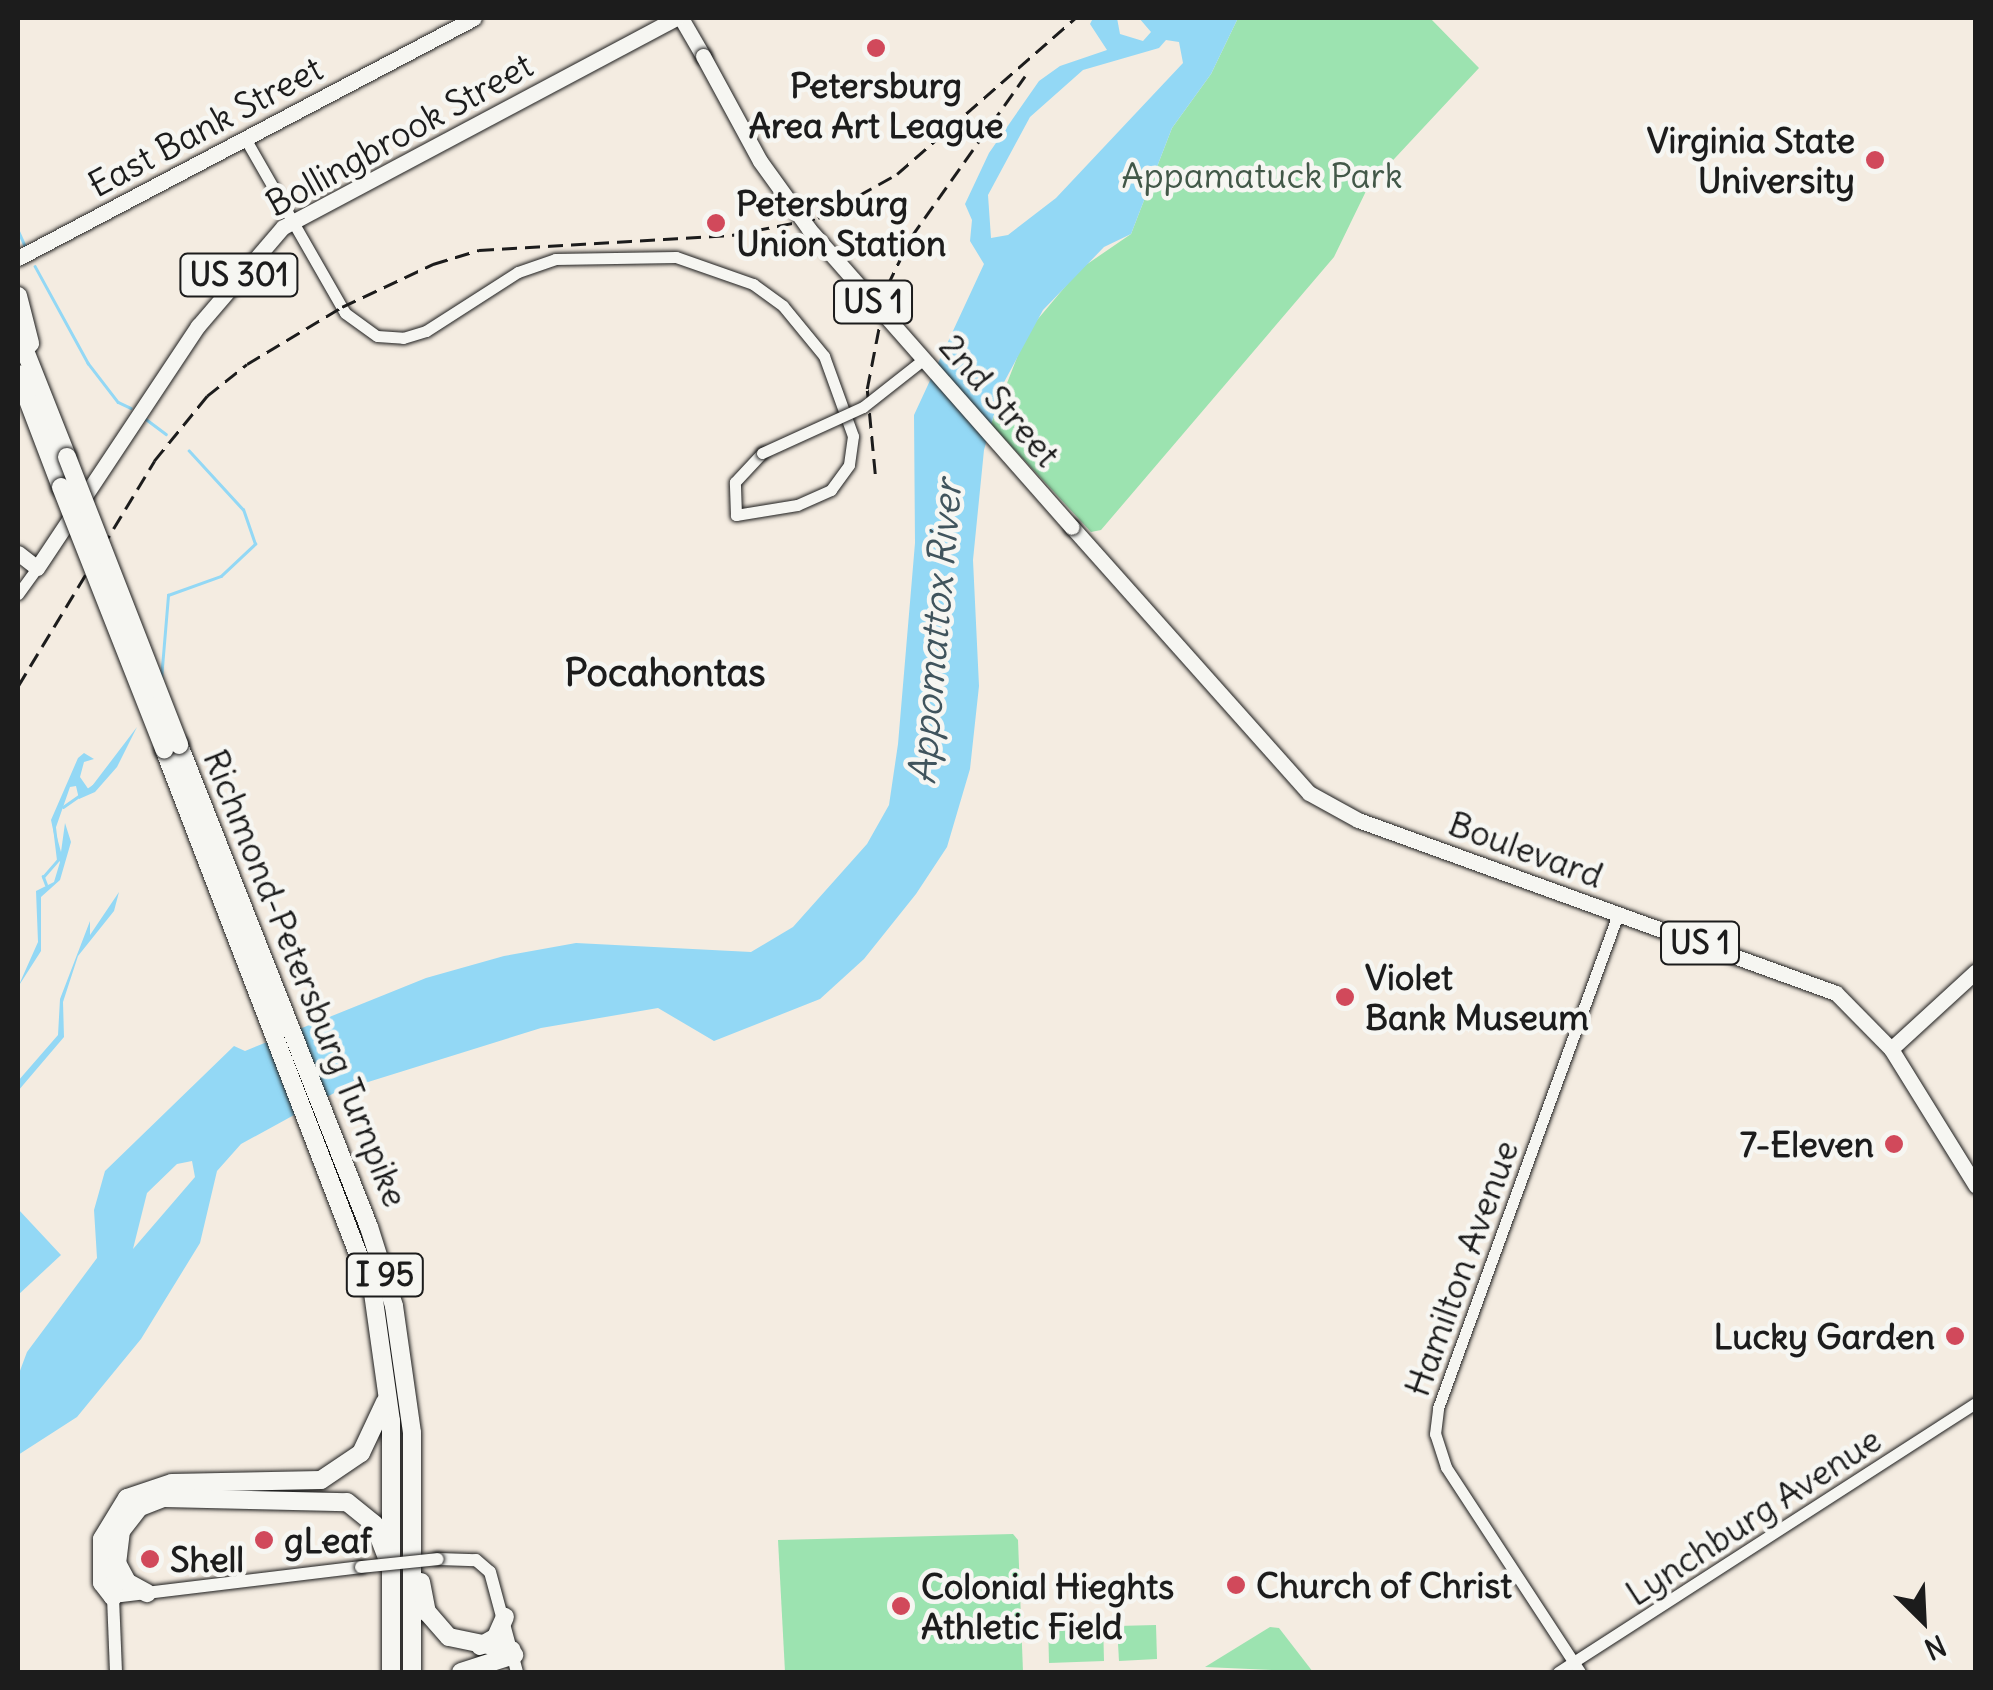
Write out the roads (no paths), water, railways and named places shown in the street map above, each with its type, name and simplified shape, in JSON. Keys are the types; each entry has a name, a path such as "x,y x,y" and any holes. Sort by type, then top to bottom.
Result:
{"highway":[{"path":"18,296 48,411"},
{"name":"Richmond-Petersburg Turnpike","path":"18,333 48,411 62,487 172,747"},
{"name":"Richmond-Petersburg Turnpike","path":"18,374 59,461 172,747 321,1132 366,1268 389,1391 391,1672"},
{"path":"18,394 59,461"},
{"name":"Richmond-Petersburg Turnpike","path":"321,1132 378,1252 400,1334 411,1411 412,1672"},
{"path":"112,1598 102,1582 102,1539 128,1498 172,1483 321,1480 362,1453 389,1391"},
{"path":"112,1598 126,1522 156,1499 331,1500 353,1505 369,1518 392,1572"},
{"path":"414,1537 432,1620 454,1640 514,1659"},
{"path":"116,1560 127,1582 147,1593"},
{"path":"480,1646 496,1636 505,1617"},
{"path":"461,1672 514,1659"}],"main road":[{"name":"East Bank Street","path":"18,258 474,18"},
{"name":"2nd Street","path":"679,18 780,192 1072,527"},
{"name":"Bollingbrook Street","path":"37,568 198,326 292,220 679,18"},
{"name":"Boulevard","path":"1072,527 1309,792 1358,820 1818,984 1850,1004 1891,1049 1976,1186"},
{"path":"18,553 37,568"},
{"path":"1891,1049 1976,971"},
{"path":"116,1672 112,1598 438,1559 483,1564 505,1617 514,1659"}],"street":[{"path":"246,140 345,313 382,337 426,331 518,272 555,259 658,256 723,270 769,295 812,340 839,384 852,428 852,455 838,482 810,501 736,515 735,482 762,453 863,408 924,360"},
{"name":"Bollingbrook Street","path":"18,594 37,568"},
{"name":"Hamilton Avenue","path":"1577,1668 1446,1467 1436,1421 1618,914"},
{"name":"Lynchburg Avenue","path":"1558,1672 1577,1668 1976,1404"}],"water":[{"name":"Appomattox River","path":"1093,18 1117,18 1120,34 1143,41 1151,32 1139,18 1238,18 1211,74 1172,128 1131,234 1104,247 1043,310 1002,386 984,450 973,560 979,686 970,769 947,847 916,894 864,959 820,999 714,1041 658,1008 541,1028 336,1092 241,1144 217,1171 200,1243 141,1339 77,1417 18,1455 18,1376 27,1352 97,1258 94,1210 105,1171 234,1046 245,1051 426,978 504,956 576,943 751,952 793,927 867,844 889,805 898,744 915,543 914,415 984,264 970,241 972,220 965,204 989,153 1039,81 1060,66 1107,50 1090,24","holes":["1166,40 1179,42 1183,63 1056,198 1008,235 991,238 988,195 1030,117 1083,70 1159,48","192,1161 195,1177 133,1249 147,1193 177,1164"]},
{"path":"137,727 117,767 95,792 79,799 76,786 70,787 55,830 61,852 65,823 71,842 60,880 41,897 41,951 18,987 38,942 36,891 54,882 60,862 51,820 78,758 84,753 94,759 84,762 80,777 89,790"},
{"path":"119,892 114,911 78,956 63,1002 64,1037 18,1091 18,1081 58,1035 60,999 90,921 90,935"},
{"path":"18,1209 61,1255 18,1295"}],"waterway":[{"path":"18,230 25,246"},
{"path":"35,266 88,363 118,402 131,408"},
{"path":"146,419 166,434"},
{"path":"161,679 168,595 221,576 255,544 243,510 189,451"},
{"path":"63,807 93,786"},
{"path":"46,885 43,877 58,860 53,821"}],"railway":[{"path":"18,686 154,461 207,396 247,364 342,307 433,264 479,250 732,235 818,218 897,174 1075,18"},
{"path":"875,474 867,389 887,286 911,237 1025,76"}],"place":[{"name":"Petersburg Area Art League","path":"876,48"},
{"name":"Virginia State University","path":"1875,160"},
{"name":"Petersburg Union Station","path":"716,223"},
{"name":"Violet Bank Museum","path":"1345,997"},
{"name":"7-Eleven","path":"1894,1144"},
{"name":"Lucky Garden","path":"1955,1336"},
{"name":"gLeaf","path":"264,1540"},
{"name":"Shell","path":"150,1559"},
{"name":"Church of Christ","path":"1236,1585"},
{"name":"Colonial Hieghts Athletic Field","path":"901,1606"}],"district":[{"name":"Pocahontas","path":"665,673"}],"park label":[{"name":"Appamatuck Park","path":"1262,175"}]}
